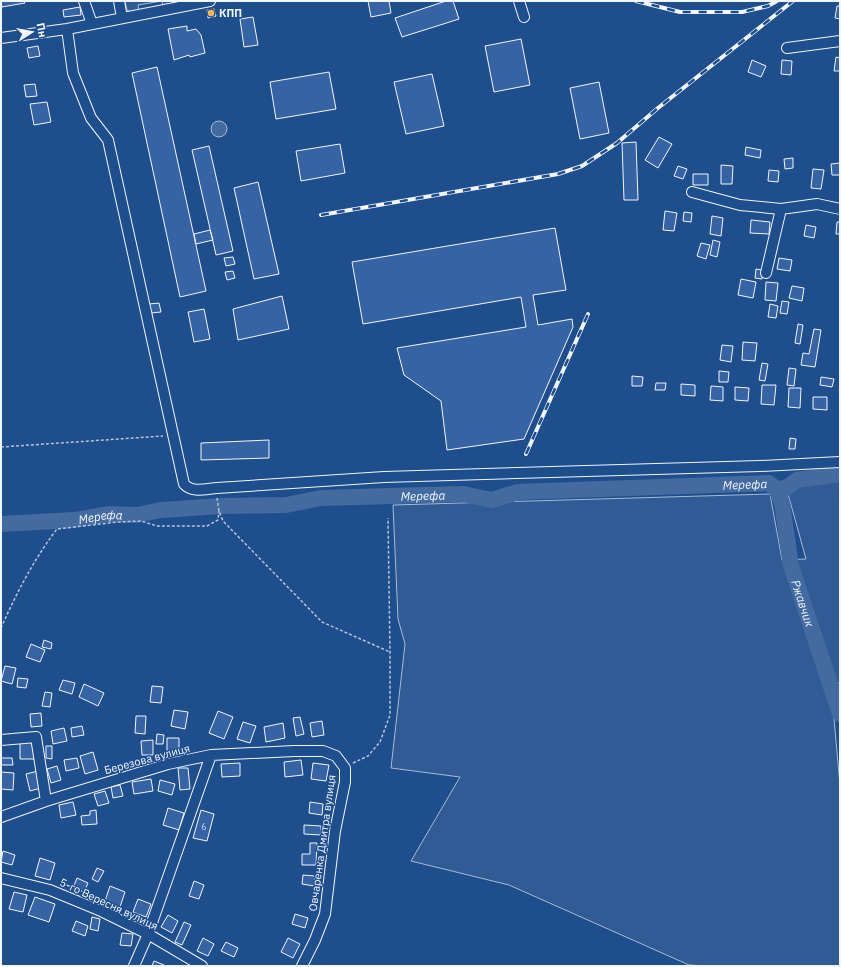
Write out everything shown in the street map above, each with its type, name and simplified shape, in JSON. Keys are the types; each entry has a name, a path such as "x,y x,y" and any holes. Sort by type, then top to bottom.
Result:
{"street":[{"path":"84,1 92,24"},
{"path":"119,1 122,18"},
{"path":"1,38 67,29 188,3 210,1"},
{"path":"519,1 524,17"},
{"path":"67,29 74,73 91,118 108,140 184,484 188,488 192,490 384,476 760,466 840,462"},
{"path":"787,48 840,41"},
{"path":"692,192 740,206 781,209 817,204 840,210"},
{"path":"766,273 781,209"},
{"path":"1,740 36,738 46,800"},
{"name":"Березова вулиця","path":"1,817 46,800 168,764 211,755 323,751 336,756 345,768"},
{"path":"134,966 148,934 211,755"},
{"name":"Овчаренка Дмитра вулиця","path":"302,966 315,940 325,914 335,831 345,782 345,768"},
{"name":"5-го Вересня вулиця","path":"1,878 50,890 101,911 148,934 202,966"}],"path":[{"path":"1,447 173,435"},
{"path":"217,502 223,521 322,622 390,652"},
{"path":"1,628 13,600 46,544 57,529 141,521 157,526 207,526 218,520 219,511"},
{"path":"345,768 368,756 380,742 390,715 388,518"}],"shaded area":[{"path":"125,1 162,1 138,5 139,11 131,12 127,10"},
{"path":"162,1 183,1 182,3 163,7"},
{"path":"216,121 222,121 227,126 225,135 222,137 216,137 211,132 211,126"},
{"path":"840,481 840,683 831,686 840,785 840,966 689,965 509,885 411,861 460,777 391,768 405,644 398,619 393,505 770,494 782,560 806,559 788,494 801,482"}],"building":[{"path":"1,1 24,1 25,3 2,7"},
{"path":"368,1 389,1 391,13 371,17"},
{"path":"446,1 453,1 459,19 402,37 395,18"},
{"path":"837,6 840,6 840,19 835,18"},
{"path":"80,7 81,15 64,17 63,10"},
{"name":"КПП","path":"214,9 216,16 208,18 207,10"},
{"path":"253,17 258,45 244,47 240,19"},
{"path":"187,26 187,31 196,29 201,35 205,53 190,57 189,55 174,60 168,29"},
{"path":"521,39 530,85 494,92 485,46"},
{"path":"38,46 40,56 29,58 27,48"},
{"path":"836,57 840,58 840,71 834,71"},
{"path":"752,60 766,66 761,77 748,72"},
{"path":"782,60 792,61 791,75 781,74"},
{"path":"157,67 206,291 180,297 132,73"},
{"path":"329,72 336,109 276,119 270,82"},
{"path":"432,74 444,126 406,134 394,82"},
{"path":"599,82 609,133 580,139 570,88"},
{"path":"35,84 37,96 26,97 24,85"},
{"path":"47,102 51,122 34,125 30,104"},
{"path":"659,137 672,144 658,168 645,160"},
{"path":"636,142 638,200 624,200 622,143"},
{"path":"340,144 345,173 301,181 296,151"},
{"path":"209,146 233,251 216,255 192,150"},
{"path":"746,147 761,150 760,158 745,155"},
{"path":"793,158 793,168 785,169 784,159"},
{"path":"840,163 840,175 832,175 831,164"},
{"path":"721,165 733,166 732,184 721,184"},
{"path":"678,166 687,169 683,179 674,176"},
{"path":"813,169 824,170 821,189 811,188"},
{"path":"769,170 779,171 778,182 768,181"},
{"path":"693,174 708,174 708,185 693,185"},
{"path":"258,182 279,274 254,279 234,188"},
{"path":"665,211 677,213 674,231 663,230"},
{"path":"684,212 692,213 691,222 683,221"},
{"path":"712,216 723,218 721,236 710,234"},
{"path":"751,220 770,222 769,234 750,233"},
{"path":"837,222 840,222 840,234 836,234"},
{"path":"806,225 816,227 814,238 804,236"},
{"path":"555,228 566,290 533,295 538,325 572,319 573,327 524,439 447,450 441,401 404,375 397,348 526,327 521,297 363,324 352,262"},
{"path":"210,230 213,240 196,244 194,234"},
{"path":"713,240 720,242 717,257 710,255"},
{"path":"701,243 710,245 706,259 697,256"},
{"path":"233,257 235,264 226,266 224,258"},
{"path":"779,258 792,260 790,271 777,269"},
{"path":"756,269 763,270 762,279 755,278"},
{"path":"233,271 235,278 227,280 225,272"},
{"path":"741,279 756,282 753,298 738,295"},
{"path":"766,282 778,283 776,301 765,300"},
{"path":"792,286 804,288 802,301 789,298"},
{"path":"282,296 289,329 238,340 233,309"},
{"path":"782,301 789,302 787,314 780,313"},
{"path":"159,303 161,312 151,313 149,304"},
{"path":"770,304 778,306 776,318 768,317"},
{"path":"204,309 210,339 194,342 188,312"},
{"path":"798,324 803,325 800,344 795,343"},
{"path":"814,329 821,330 815,367 801,365 803,353 809,354"},
{"path":"743,342 757,343 755,361 742,360"},
{"path":"722,345 733,346 731,362 720,360"},
{"path":"762,363 768,364 765,381 759,380"},
{"path":"789,368 796,369 794,386 787,385"},
{"path":"719,371 729,372 728,382 719,382"},
{"path":"632,376 643,377 642,386 632,386"},
{"path":"821,377 834,379 832,387 820,385"},
{"path":"656,383 666,383 665,390 655,390"},
{"path":"681,384 695,385 695,396 681,395"},
{"path":"762,385 776,385 774,405 761,404"},
{"path":"711,386 723,387 723,401 710,400"},
{"path":"735,387 749,388 748,401 735,400"},
{"path":"789,388 801,388 800,408 788,407"},
{"path":"813,397 827,397 827,410 813,409"},
{"path":"790,438 796,439 795,449 789,449"},
{"path":"269,440 269,458 201,460 201,443"},
{"path":"44,640 52,643 51,649 42,647"},
{"path":"31,644 45,650 40,662 26,657"},
{"path":"5,666 16,668 12,684 1,681"},
{"path":"18,678 28,679 26,688 17,687"},
{"path":"63,680 75,683 72,694 59,690"},
{"path":"84,684 104,693 98,706 79,697"},
{"path":"152,686 163,687 161,703 150,702"},
{"path":"45,692 52,693 50,707 42,706"},
{"path":"174,710 188,712 185,729 171,726"},
{"path":"218,711 233,717 224,739 209,733"},
{"path":"41,713 42,726 31,727 30,714"},
{"path":"136,716 146,716 145,734 135,733"},
{"path":"300,717 304,734 296,736 293,718"},
{"path":"322,721 324,735 312,737 310,723"},
{"path":"243,722 256,726 250,743 237,739"},
{"path":"283,723 285,738 266,742 264,727"},
{"path":"82,726 84,735 72,737 71,728"},
{"path":"64,728 67,741 53,744 51,731"},
{"path":"157,734 164,735 163,744 156,744"},
{"path":"167,738 179,738 179,752 167,752"},
{"path":"153,740 153,755 142,755 141,741"},
{"path":"20,742 33,742 34,759 20,759"},
{"path":"46,746 52,746 52,759 46,758"},
{"path":"93,752 98,770 85,774 80,756"},
{"path":"1,758 12,758 13,765 1,765"},
{"path":"77,758 79,768 66,771 64,760"},
{"path":"301,760 303,775 285,777 284,762"},
{"path":"240,763 240,776 222,777 221,764"},
{"path":"313,763 329,765 326,781 311,779"},
{"path":"57,766 61,780 51,783 47,769"},
{"path":"178,768 188,768 190,789 180,790"},
{"path":"38,771 41,788 30,791 26,774"},
{"path":"1,772 14,773 13,790 1,789"},
{"path":"151,779 153,791 134,794 132,782"},
{"path":"160,780 175,784 172,795 158,791"},
{"path":"120,785 123,796 113,798 111,787"},
{"path":"105,791 109,803 98,806 94,794"},
{"path":"73,802 76,815 61,818 59,805"},
{"path":"310,802 323,804 322,815 309,813"},
{"path":"168,808 184,813 179,830 163,825"},
{"path":"96,810 97,824 82,825 81,816 90,815 90,811"},
{"path":"201,810 214,814 207,841 193,838"},
{"path":"304,825 321,826 321,835 304,834"},
{"path":"310,843 317,843 316,865 302,865 302,854 310,854"},
{"path":"3,851 15,855 12,865 1,862"},
{"path":"40,858 55,863 50,880 35,876"},
{"path":"97,868 104,871 98,882 92,879"},
{"path":"303,875 315,876 314,886 302,884"},
{"path":"77,878 88,883 84,892 73,888"},
{"path":"194,881 204,885 199,899 189,896"},
{"path":"110,886 125,892 120,907 105,901"},
{"path":"14,892 27,895 23,912 9,909"},
{"path":"35,897 55,904 49,922 28,915"},
{"path":"138,899 151,904 146,917 133,912"},
{"path":"295,914 308,918 305,928 292,924"},
{"path":"168,915 178,921 172,933 161,927"},
{"path":"92,917 100,919 98,931 90,929"},
{"path":"76,921 88,926 85,936 72,931"},
{"path":"184,922 191,925 182,945 175,942"},
{"path":"122,933 133,934 131,946 120,945"},
{"path":"203,938 214,944 208,956 197,951"},
{"path":"288,938 300,944 293,958 281,952"},
{"path":"226,942 238,948 234,957 221,951"},
{"path":"154,961 164,965 152,966"}],"waterway":[{"name":"Мерефа","path":"1,524 75,520 108,514 137,515 161,510 221,506 286,505 321,498 463,494 492,500 518,492 769,483 776,489 786,488 797,480 840,474"},
{"name":"Ржавчик","path":"776,489 782,503 791,566 840,714"}],"railway":[{"path":"636,1 680,12 742,12 768,6 777,1"},
{"path":"321,215 558,174 582,166 617,143 658,108 793,1"},
{"path":"526,454 588,314"}],"place":[{"name":"КПП","path":"211,13"}]}
